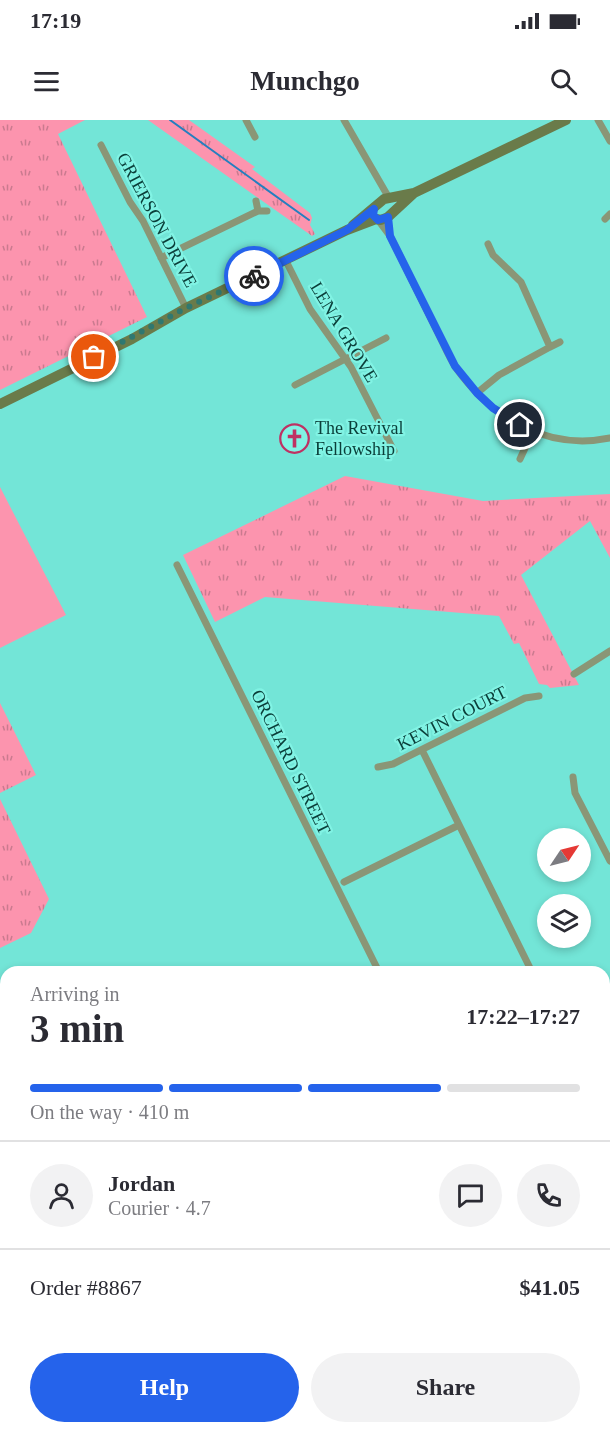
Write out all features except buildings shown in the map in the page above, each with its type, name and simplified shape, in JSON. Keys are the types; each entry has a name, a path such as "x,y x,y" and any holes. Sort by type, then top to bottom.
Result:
{"main road":[{"path":"0,404 132,339 186,308 347,230 414,193 566,120"}],"street":[{"path":"246,120 255,137"},
{"path":"344,120 380,183 390,236 455,366 477,393 493,408 532,432 549,437 575,440 610,438"},
{"path":"598,120 610,141"},
{"name":"GRIERSON DRIVE","path":"101,145 130,202 143,221 186,308"},
{"path":"256,201 258,211"},
{"path":"162,258 258,211 267,211"},
{"path":"488,244 493,255 521,282 550,347"},
{"name":"LENA GROVE","path":"286,261 310,309 346,358 394,451"},
{"path":"295,385 386,338"},
{"path":"477,393 499,375 560,342"},
{"path":"520,459 532,432"},
{"name":"ORCHARD STREET","path":"177,565 376,966"},
{"path":"574,674 610,651"},
{"name":"KEVIN COURT","path":"378,767 393,764 525,698 539,696"},
{"path":"422,750 529,966"},
{"path":"573,777 575,793 610,861"},
{"path":"344,882 459,825"}],"green space":[{"path":"0,120 85,120 58,134 147,317 0,390"},
{"path":"148,120 189,120 255,167 252,169 310,213 312,218 310,225 315,234 312,236"},
{"path":"345,476 483,501 610,494 610,558 590,521 521,575 579,685 550,688 539,684 519,643 514,644 499,616 265,597 215,622 183,555"},
{"path":"0,487 66,615 0,648"},
{"path":"0,703 36,775 0,793"},
{"path":"0,799 49,899 31,933 0,948"}],"waterway":[{"path":"170,120 309,220"}],"way so far":[{"path":"94,357 132,339 186,308 254,276"}],"place":[{"name":"The Revival Fellowship","path":"294,438"}],"route":[{"path":"254,276 347,230 374,209 373,215 376,219 381,220 388,217 390,236 455,366 477,393 493,408 520,425"}]}
